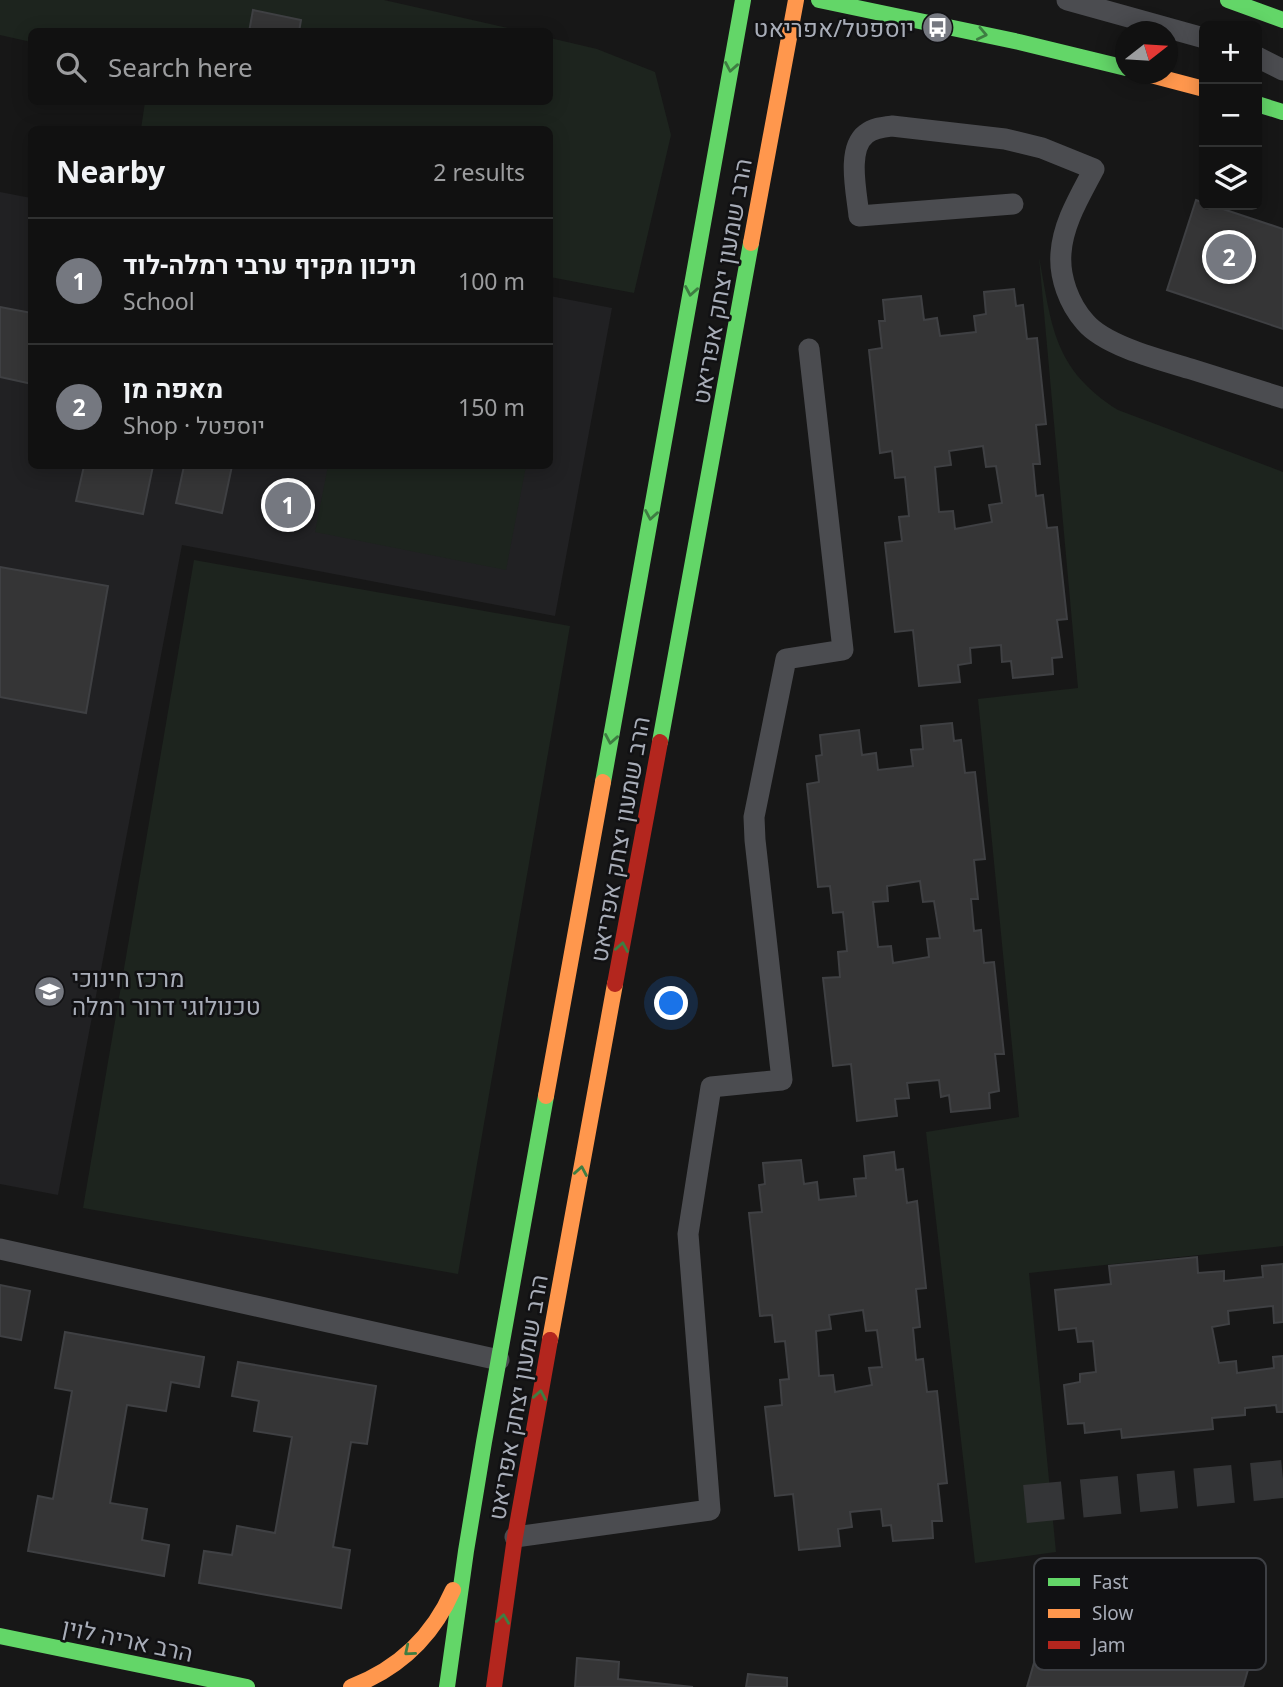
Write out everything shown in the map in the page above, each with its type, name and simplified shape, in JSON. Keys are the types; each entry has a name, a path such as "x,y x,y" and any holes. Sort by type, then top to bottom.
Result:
{"street":[{"name":"הרב שמעון יצחק אפריאט","path":"447,1687 466,1551 499,1360 743,0"},
{"name":"הרב שמעון יצחק אפריאט","path":"494,1687 515,1537 796,0"},
{"path":"819,0 1019,41 1115,65"},
{"path":"1228,0 1283,20"},
{"path":"1178,82 1199,88"},
{"path":"1262,106 1283,112"},
{"path":"351,1687 367,1682 393,1665 424,1639 449,1599 466,1551"},
{"name":"הרב אריה לוין","path":"0,1636 247,1687"},
{"path":"198,1677 216,1687"}],"lane":[{"path":"1067,0 1199,37"},
{"path":"1262,51 1283,55"},
{"path":"1262,60 1283,70"},
{"path":"1013,204 859,216 853,156 865,134 879,127 892,126 1005,139 1042,148 1094,169 1072,212 1061,254 1062,280 1085,323 1104,337 1130,349 1283,398"},
{"path":"515,1537 710,1510 688,1234 711,1087 782,1080 754,817 786,659 843,650 809,349"},
{"path":"0,1249 499,1360"}],"shaded area":[{"path":"0,0 384,0 508,28 28,28 28,41 0,35"},
{"path":"553,39 597,49 655,72 671,135 634,293 553,278 553,126 141,126 145,105 553,105"},
{"path":"0,192 28,197 28,469 553,469 553,297 612,308 555,616 182,545 58,1195 0,1184"},
{"path":"1039,257 1059,344 1068,362 1096,394 1118,410 1283,472 1283,1246 1029,1273 1056,1552 975,1563 926,1132 1019,1117 978,699 1078,688"},
{"path":"327,469 525,469 506,570 315,532"},
{"path":"194,560 570,626 458,1274 83,1208"}],"building":[{"path":"253,10 301,20 300,28 250,28"},
{"path":"1196,200 1199,201 1199,210 1226,210 1283,229 1283,329 1167,290"},
{"path":"1014,289 1016,306 1023,305 1027,339 1037,338 1046,424 1036,425 1040,464 1033,464 1036,496 1043,495 1047,528 1057,527 1067,619 1057,620 1062,657 1052,658 1053,674 1013,678 1011,661 1002,662 1001,645 970,648 971,663 958,665 960,682 919,686 913,630 895,632 885,543 902,541 899,517 909,516 905,477 895,478 892,451 880,453 869,350 882,348 879,321 885,321 883,300 921,296 924,320 937,318 940,336 976,332 974,316 986,314 984,292","holes":["983,446 986,467 996,466 1002,503 989,505 992,522 955,529 953,511 939,512 935,467 951,465 949,451"]},
{"path":"0,307 28,312 28,383 0,377"},
{"path":"83,469 152,469 143,514 76,501"},
{"path":"183,469 231,469 222,513 176,503"},
{"path":"0,567 108,586 86,713 0,697"},
{"path":"952,723 954,741 961,740 965,773 975,772 985,859 974,860 978,899 971,899 974,931 981,930 984,963 994,962 1004,1054 995,1054 999,1091 989,1093 990,1108 951,1112 949,1095 941,1097 939,1080 907,1083 909,1098 895,1099 897,1116 857,1121 851,1064 833,1066 823,978 840,977 838,952 847,951 843,912 833,913 830,886 818,887 807,784 819,782 816,756 822,755 820,735 859,730 862,755 876,753 878,770 913,766 911,750 923,749 921,726","holes":["920,881 923,902 934,901 940,938 927,939 929,957 893,963 891,946 878,947 873,902 888,901 887,886"]},
{"path":"894,1152 896,1170 903,1169 907,1203 917,1201 926,1288 916,1289 920,1327 913,1328 916,1360 923,1359 927,1392 937,1391 947,1483 938,1484 942,1521 932,1521 933,1538 893,1541 891,1525 883,1526 881,1509 850,1512 852,1527 838,1529 840,1546 799,1550 793,1494 775,1496 765,1407 782,1405 780,1380 789,1379 785,1341 775,1342 772,1315 760,1316 749,1213 762,1212 759,1185 765,1184 763,1163 801,1160 804,1184 817,1182 819,1200 856,1196 854,1179 866,1178 864,1156","holes":["863,1310 866,1331 877,1330 882,1367 869,1368 872,1385 835,1392 833,1375 819,1376 816,1331 831,1329 829,1315"]},
{"path":"1197,1257 1198,1273 1224,1271 1224,1281 1263,1277 1262,1266 1283,1264 1283,1322 1274,1323 1273,1306 1228,1311 1229,1324 1212,1327 1219,1363 1236,1361 1237,1373 1274,1368 1273,1357 1283,1356 1283,1412 1277,1412 1276,1405 1245,1408 1245,1415 1212,1418 1213,1429 1122,1438 1121,1429 1085,1433 1084,1423 1068,1424 1064,1385 1080,1382 1080,1374 1096,1372 1093,1341 1078,1342 1076,1328 1059,1330 1055,1290 1111,1284 1109,1266"},
{"path":"0,1285 30,1291 21,1340 0,1336"},
{"path":"65,1332 204,1357 199,1387 171,1382 166,1411 127,1405 110,1503 147,1509 142,1540 169,1545 164,1576 28,1551 38,1496 53,1499 72,1391 55,1388"},
{"path":"238,1362 376,1386 367,1444 351,1442 333,1547 350,1550 341,1608 199,1583 204,1551 232,1555 237,1526 275,1533 292,1437 254,1431 259,1401 232,1396"},
{"path":"577,1658 619,1662 618,1679 693,1687 575,1687"},
{"path":"1034,1663 1034,1670 1248,1670 1243,1687 1027,1687"},
{"path":"748,1674 787,1678 787,1687 746,1687"}],"tunnel":[{"path":"1025,1504 1283,1479"}],"traffic: fast":[{"path":"603,782 743,0"},
{"path":"819,0 1115,65"},
{"path":"1228,0 1283,20"},
{"path":"1262,106 1283,112"},
{"path":"660,742 751,243"},
{"path":"447,1687 484,1442 546,1096"},
{"path":"0,1636 247,1687"}],"traffic: slow":[{"path":"751,243 796,0"},
{"path":"1178,82 1199,88"},
{"path":"546,1096 603,782"},
{"path":"550,1340 615,984"},
{"path":"351,1687 384,1671 412,1649 435,1622 453,1590"}],"traffic: jam":[{"path":"615,984 660,742"},
{"path":"494,1687 515,1537 550,1340"}],"place":[{"name":"יוספטל/אפריאט","path":"937,27"},
{"name":"מאפה מן","path":"1229,257"},
{"name":"תיכון מקיף ערבי רמלה-לוד","path":"288,505"},
{"name":"מרכז חינוכי טכנולוגי דרור רמלה","path":"49,991"}]}
